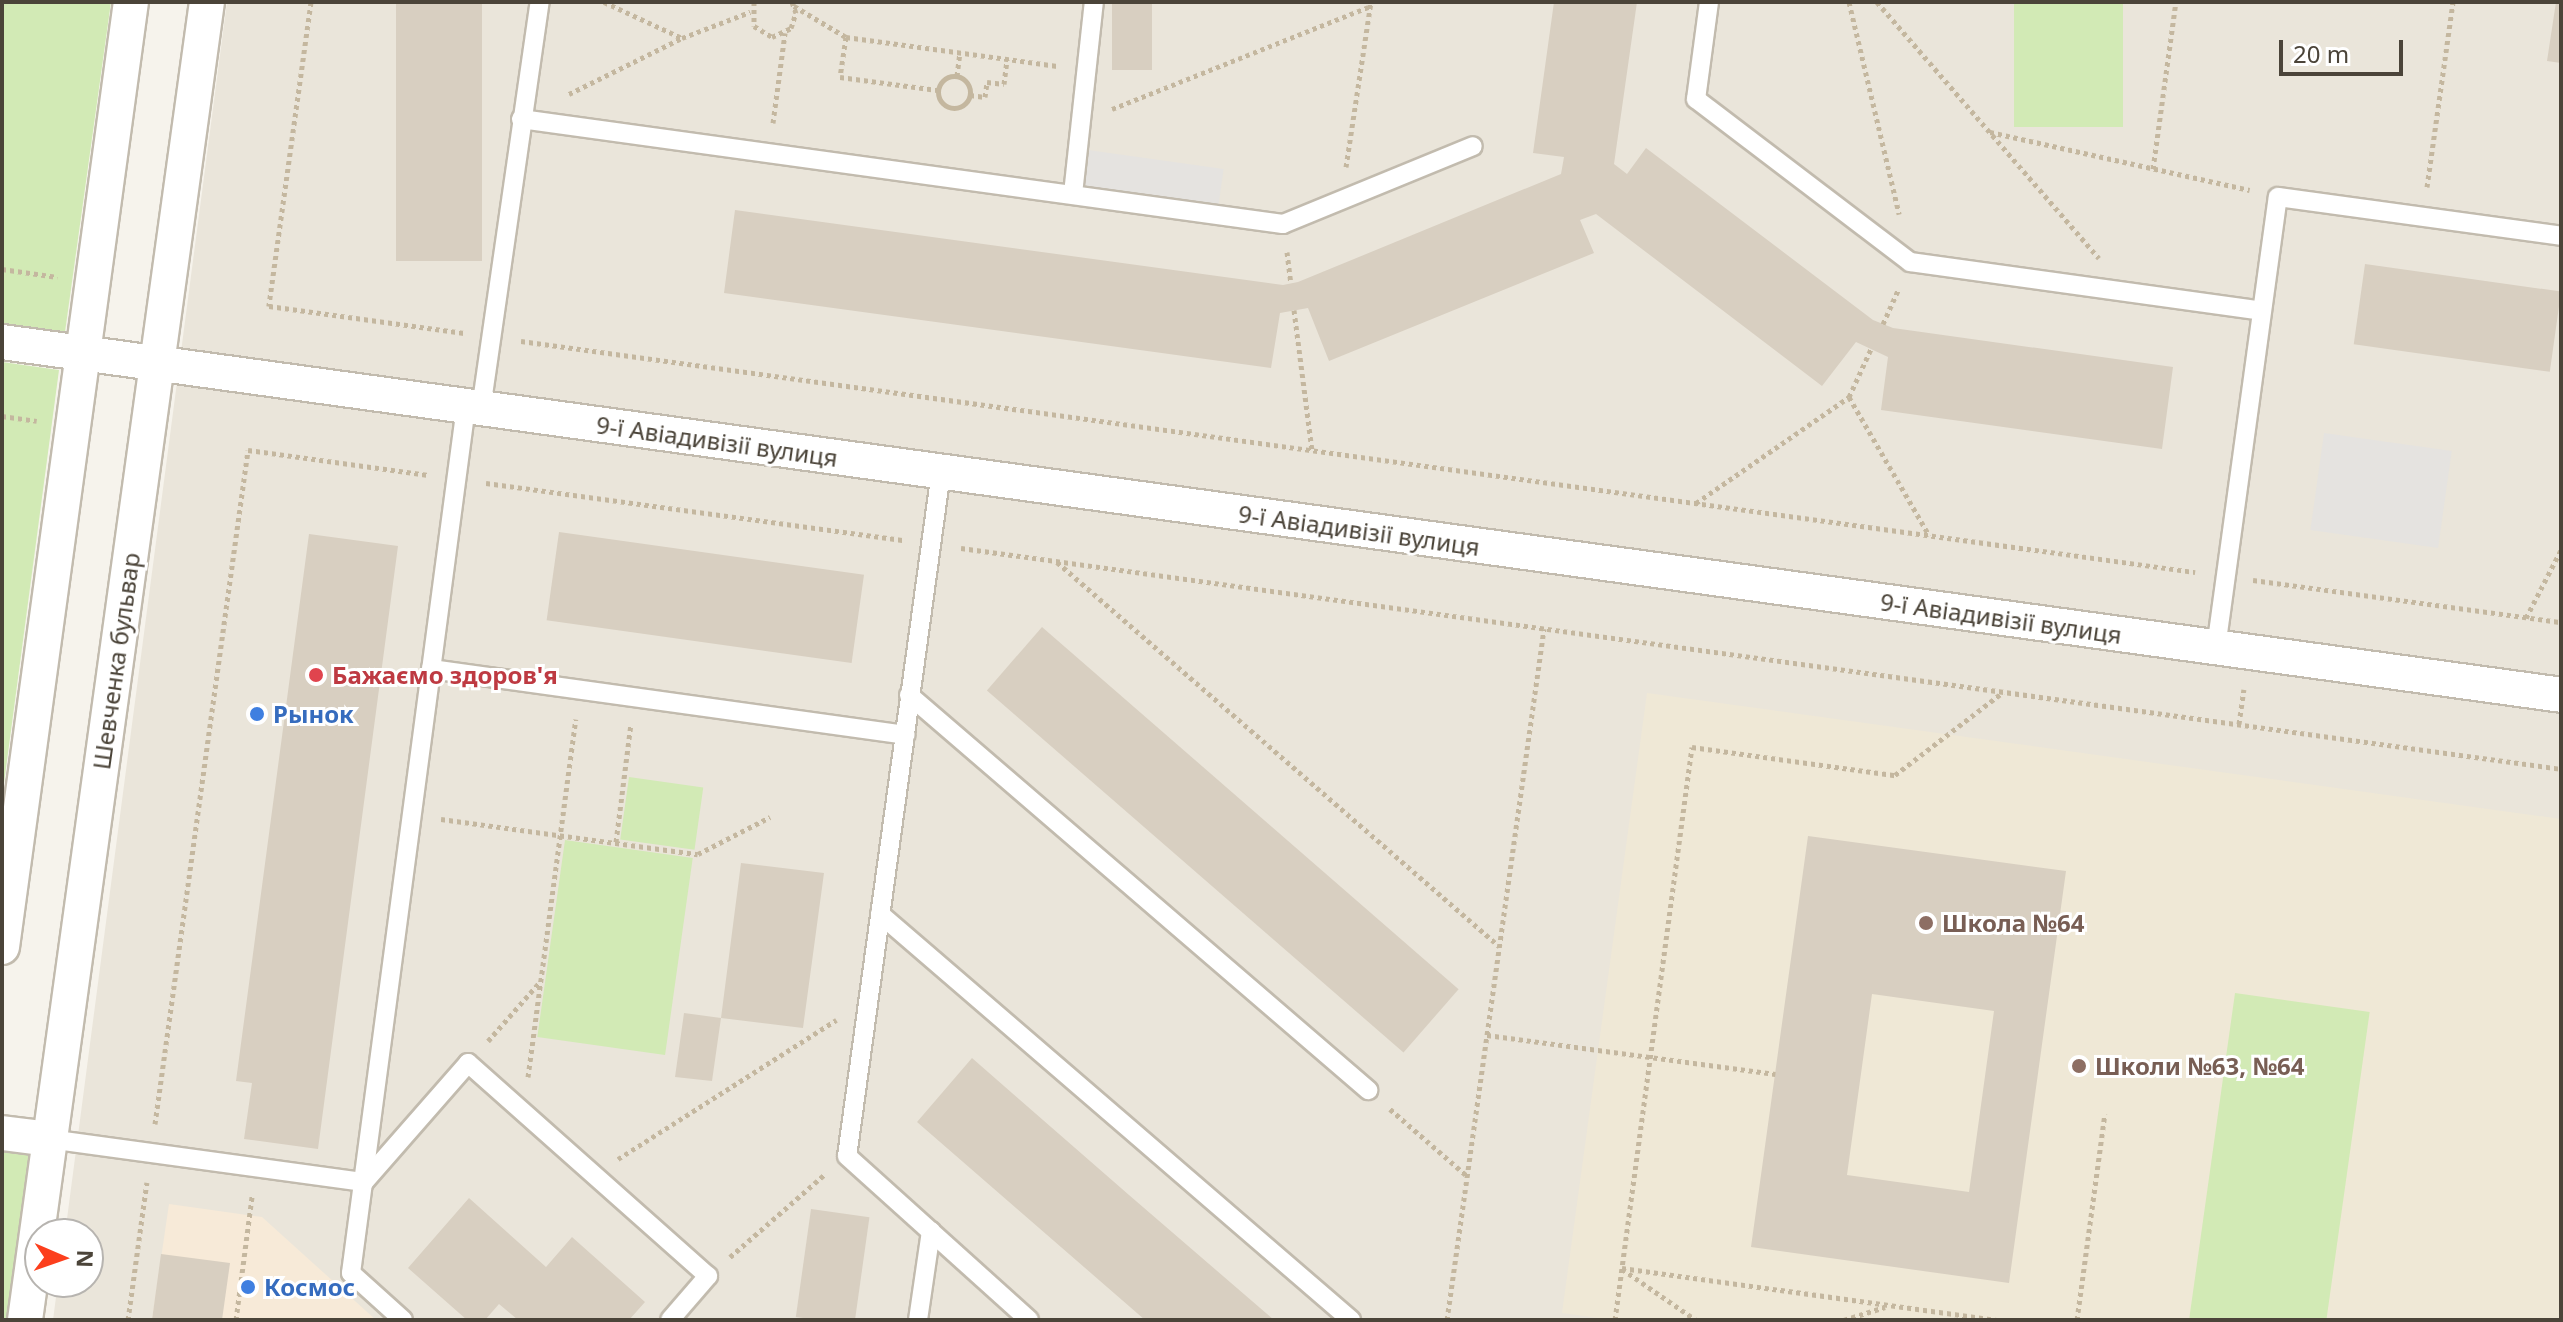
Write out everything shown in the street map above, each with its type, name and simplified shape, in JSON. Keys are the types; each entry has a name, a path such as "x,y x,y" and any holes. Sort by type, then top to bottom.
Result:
{"street":[{"path":"2,947 131,2"},
{"name":"Шевченка бульвар","path":"25,1320 207,2"},
{"name":"9-ї Авіадивізії вулиця","path":"2,342 2561,695"},
{"path":"2,1133 49,1139"}],"lane":[{"path":"403,1320 351,1273 456,479 491,337 540,2"},
{"path":"1073,194 1094,2"},
{"path":"1709,2 1696,99 1910,262 2262,311"},
{"path":"521,119 1283,224 1473,146"},
{"path":"2216,648 2278,197 2561,236"},
{"path":"941,472 847,1156 1029,1320"},
{"path":"431,669 905,735"},
{"path":"909,695 1368,1090"},
{"path":"880,914 1351,1320"},
{"path":"364,1182 468,1063 708,1276 670,1320"},
{"path":"49,1139 364,1182"},
{"path":"918,1320 931,1231"}],"path":[{"path":"311,2 269,306 2561,622"},
{"path":"604,2 682,38"},
{"path":"754,2 750,12 754,26 765,35 785,33"},
{"path":"1849,2 1910,262 1883,324"},
{"path":"1877,2 2129,293"},
{"path":"2153,169 2176,2"},
{"path":"2423,217 2453,2"},
{"path":"793,4 846,37 1086,70"},
{"path":"769,153 785,33 795,21 793,4"},
{"path":"1081,121 1369,4"},
{"path":"1341,200 1369,4"},
{"path":"521,119 682,38 750,12"},
{"path":"846,37 840,77 937,90 949,108 965,105 970,95 966,81 957,76 942,81 937,90"},
{"path":"957,76 960,52"},
{"path":"970,95 985,97 987,82 1004,84 1007,59"},
{"path":"1989,131 2278,197"},
{"path":"2,269 67,278"},
{"path":"1294,310 1312,450"},
{"path":"1696,503 1849,397 1871,349"},
{"path":"1849,397 1929,535"},
{"path":"2,416 45,422"},
{"path":"128,1320 248,450 2561,769"},
{"path":"2526,618 2561,550"},
{"path":"1056,561 1499,946"},
{"path":"1456,1320 1447,1317 1544,629"},
{"path":"524,1112 580,690"},
{"path":"1615,1320 1692,747 1895,775 2003,692"},
{"path":"616,842 634,697"},
{"path":"412,815 698,854 770,817"},
{"path":"468,1063 541,980"},
{"path":"594,1174 868,1000"},
{"path":"1487,1035 1775,1074"},
{"path":"1368,1090 1467,1176"},
{"path":"2077,1320 2105,1114"},
{"path":"708,1276 847,1156"},
{"path":"236,1320 250,1215"},
{"path":"1622,1268 1996,1320"},
{"path":"1622,1268 1696,1320"},
{"path":"1844,1320 1889,1305"}],"shaded area":[{"path":"227,2 2561,2 2561,1320 53,1320 56,1298 104,1298 104,1218 67,1218"},
{"path":"1081,149 1224,169 1218,209 1075,189"},
{"path":"2324,433 2452,451 2438,548 2310,530"},
{"name":"Школи №63, №64","path":"1647,693 2561,819 2561,1320 1613,1320 1562,1313"},
{"name":"Космос","path":"169,1204 262,1217 376,1320 152,1320"}],"green space":[{"path":"2,2 111,2 65,332 2,323"},
{"path":"2014,2 2123,2 2123,127 2014,127"},
{"path":"2,362 59,370 2,798"},
{"path":"629,777 703,787 695,850 620,839"},
{"path":"565,840 693,858 665,1055 537,1037"},
{"path":"2235,993 2370,1012 2326,1320 2189,1318"},
{"path":"2,1148 32,1152 10,1320 2,1320"}],"building":[{"path":"396,2 482,2 482,261 396,261"},
{"path":"1112,2 1152,2 1152,70 1112,70"},
{"path":"1554,2 1637,2 1614,164 1627,174 1646,148 1873,320 1893,328 2173,367 2162,449 1881,410 1888,357 1856,342 1822,386 1596,214 1580,220 1594,253 1329,361 1308,308 1280,313 1271,368 724,293 735,210 1283,285 1298,282 1561,174 1564,157 1533,153"},
{"path":"2556,2 2561,2 2561,63 2547,61"},
{"path":"2365,264 2561,292 2550,372 2354,344"},
{"path":"559,532 864,575 852,663 547,620"},
{"path":"309,534 398,546 318,1149 244,1139 252,1083 236,1081"},
{"path":"1042,627 1459,989 1403,1053 987,690"},
{"path":"1808,836 2066,871 2009,1283 1751,1247","holes":["1872,994 1994,1011 1969,1192 1847,1175"]},
{"path":"741,863 824,873 803,1028 721,1018"},
{"path":"684,1013 721,1018 712,1081 675,1077"},
{"path":"972,1058 1274,1320 1145,1320 917,1122"},
{"path":"469,1198 546,1267 572,1237 645,1302 629,1320 518,1320 499,1304 485,1320 467,1320 408,1268"},
{"path":"811,1209 869,1217 855,1320 796,1317"},
{"path":"161,1254 230,1263 222,1320 152,1320"}],"place":[{"name":"Бажаємо здоров'я","path":"316,675"},
{"name":"Рынок","path":"257,714"},
{"name":"Школа №64","path":"1926,923"},
{"name":"Школи №63, №64","path":"2079,1066"},
{"name":"Космос","path":"248,1287"}]}
